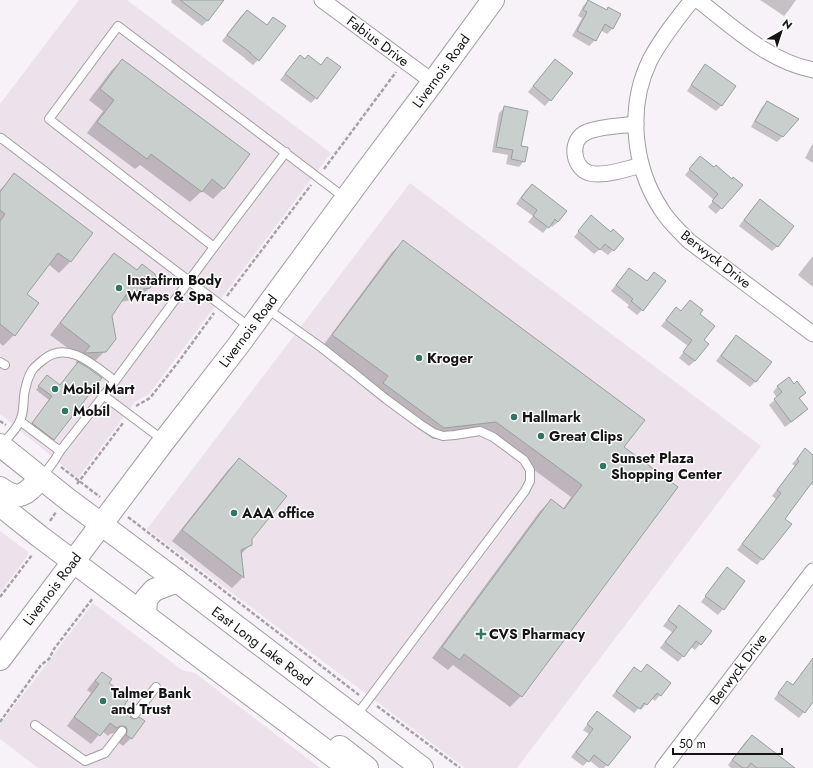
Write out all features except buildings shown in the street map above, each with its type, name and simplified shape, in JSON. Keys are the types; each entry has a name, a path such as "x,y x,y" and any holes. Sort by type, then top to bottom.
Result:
{"main road":[{"name":"Livernois Road","path":"0,659 164,441 237,347 434,82 493,0"},
{"name":"East Long Lake Road","path":"2,439 41,478 101,524 177,580 362,709 422,768"},
{"path":"0,488 7,493 16,496 24,494 41,478"},
{"path":"0,505 349,768"},
{"path":"145,615 146,599 154,590 177,580"},
{"path":"231,680 258,688 265,692 367,768"}],"street":[{"name":"Fabius Drive","path":"322,0 434,82"},
{"name":"Berwyck Drive","path":"692,0 660,43 650,61 640,89 636,124 639,158 646,179 661,210 689,241 813,334"},
{"path":"698,0 759,47 772,55 813,70"},
{"path":"636,124 599,128 587,131 577,142 575,147 575,156 579,166 589,173 598,174 624,170 641,165"},
{"name":"Berwyck Drive","path":"664,768 813,571"}],"lane":[{"path":"214,247 49,119 118,26 346,199"},
{"path":"0,139 1,138 251,328"},
{"path":"41,478 286,152"},
{"path":"266,308 311,340 409,416 434,433 443,436 455,436 480,431 493,437 524,460 530,470 530,482 525,491 362,709"},
{"path":"2,439 20,421 24,411 24,397 27,383 32,369 47,357 55,353 70,354 85,358 115,381"},
{"path":"103,395 164,441"},
{"path":"20,421 60,451"},
{"path":"135,714 156,687"},
{"path":"35,725 85,761 105,753 122,732"}],"path":[{"path":"326,165 399,68"},
{"path":"226,297 310,187"},
{"path":"136,406 150,398 215,312"},
{"path":"0,421 2,439"},
{"path":"75,487 123,423"},
{"path":"61,467 86,486"},
{"path":"50,522 57,511"},
{"path":"141,526 350,688 362,709 379,708 460,768"},
{"path":"0,597 32,555 36,555"},
{"path":"0,722 41,665 50,659 54,649 94,598"}],"shaded area":[{"path":"79,0 127,0 331,153 149,394 135,402 78,478 0,414 0,104"},
{"path":"410,183 761,446 517,768 465,768 147,529"},
{"path":"0,531 28,552 28,555 0,593"},
{"path":"93,603 182,670 195,673 320,768 38,768 0,739 0,725"}],"place":[{"name":"Instafirm Body Wraps & Spa","path":"119,288"},
{"name":"Kroger","path":"419,358"},
{"name":"Mobil Mart","path":"55,389"},
{"name":"Mobil","path":"65,411"},
{"name":"Hallmark","path":"514,417"},
{"name":"Great Clips","path":"541,436"},
{"name":"Sunset Plaza Shopping Center","path":"603,466"},
{"name":"AAA office","path":"234,513"},
{"name":"CVS Pharmacy","path":"481,634"},
{"name":"Talmer Bank and Trust","path":"103,701"}]}
